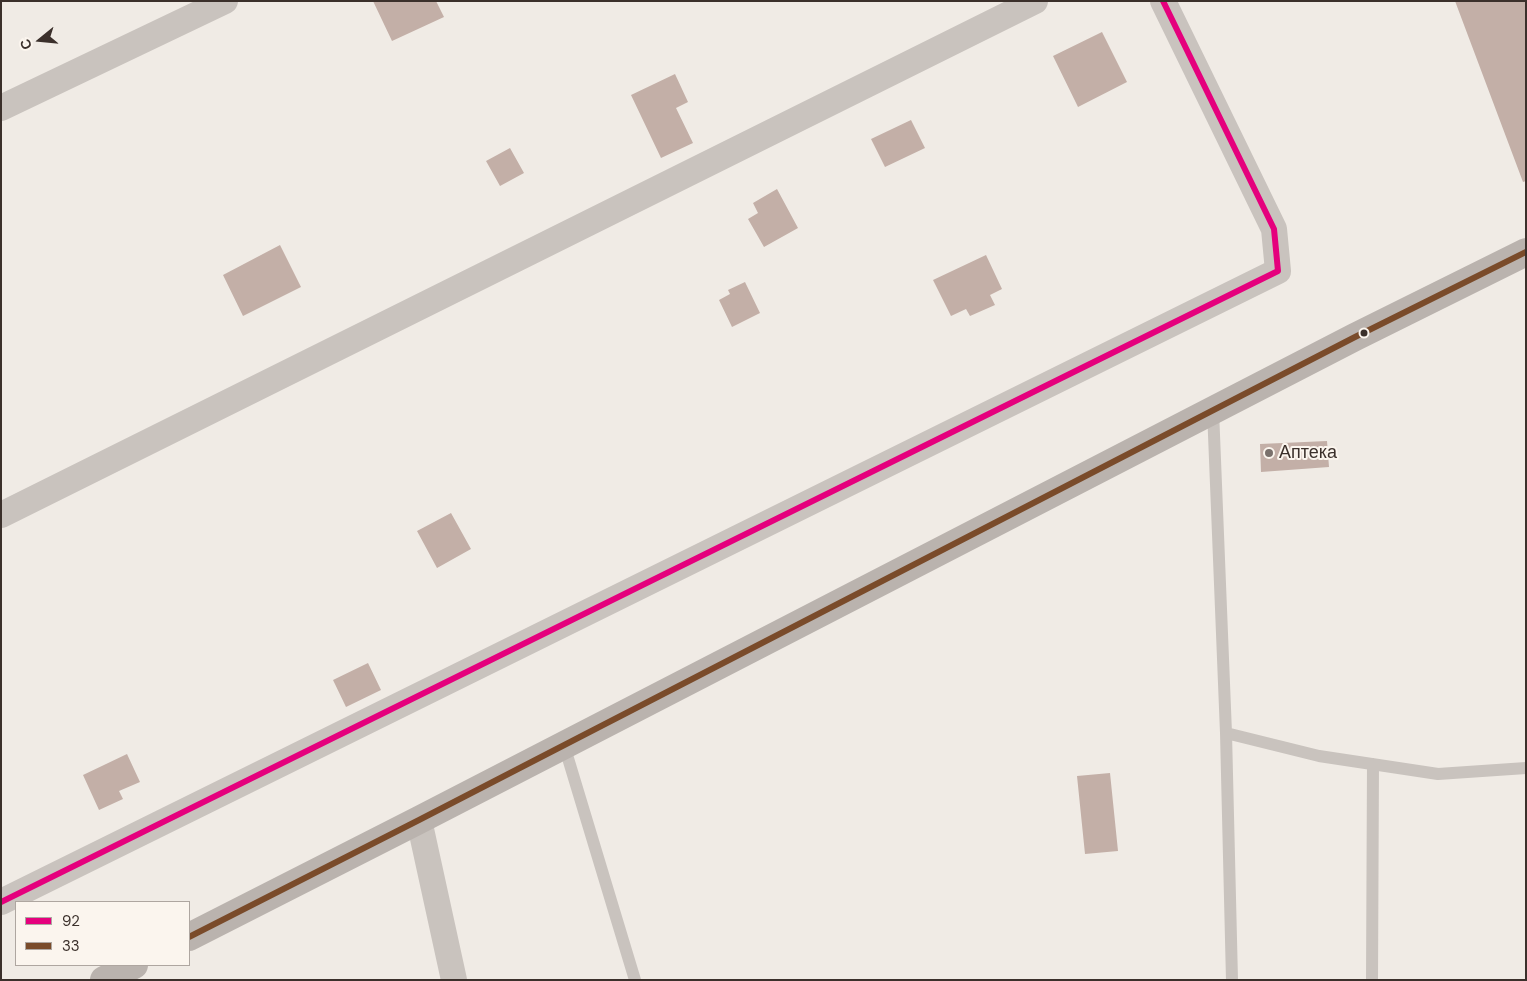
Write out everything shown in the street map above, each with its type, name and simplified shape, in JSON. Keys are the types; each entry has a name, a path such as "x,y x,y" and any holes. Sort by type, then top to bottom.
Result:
{"main road":[{"path":"190,936 1346,342 1526,252"},
{"path":"104,980 132,966"}],"street":[{"path":"1,108 225,1"},
{"path":"1,514 1035,1"},
{"path":"1,902 1278,271 1274,229 1163,1"},
{"path":"419,820 454,980"}],"lane":[{"path":"1214,410 1226,733 1232,980"},
{"path":"1226,733 1319,756 1438,774 1526,768"},
{"path":"564,745 635,980"},
{"path":"1372,980 1373,764"}],"building":[{"path":"373,1 436,1 444,17 392,41"},
{"path":"1455,1 1526,1 1526,181 1523,182"},
{"path":"1102,32 1127,82 1078,107 1053,56"},
{"path":"675,74 688,102 676,108 693,143 661,158 631,95"},
{"path":"911,120 925,148 885,167 871,139"},
{"path":"510,148 524,173 500,186 486,161"},
{"path":"777,189 798,228 764,247 748,219 758,213 753,203"},
{"path":"280,245 301,287 243,316 223,275"},
{"path":"986,255 1002,289 990,295 995,305 970,316 966,309 951,316 933,280"},
{"path":"745,282 760,313 732,327 719,300 730,294 728,290"},
{"path":"1327,441 1329,467 1261,472 1260,444"},
{"path":"451,513 471,549 437,568 417,531"},
{"path":"368,663 381,690 346,707 333,680"},
{"path":"127,754 140,782 119,791 123,799 99,810 83,775"},
{"path":"1110,773 1118,851 1085,854 1077,776"}],"transit line":[{"name":"92","path":"1,902 1278,271 1274,229 1163,1"},
{"name":"33","path":"190,936 1355,337 1526,252"}],"place":[{"name":"Аптека","path":"1269,453"}]}
